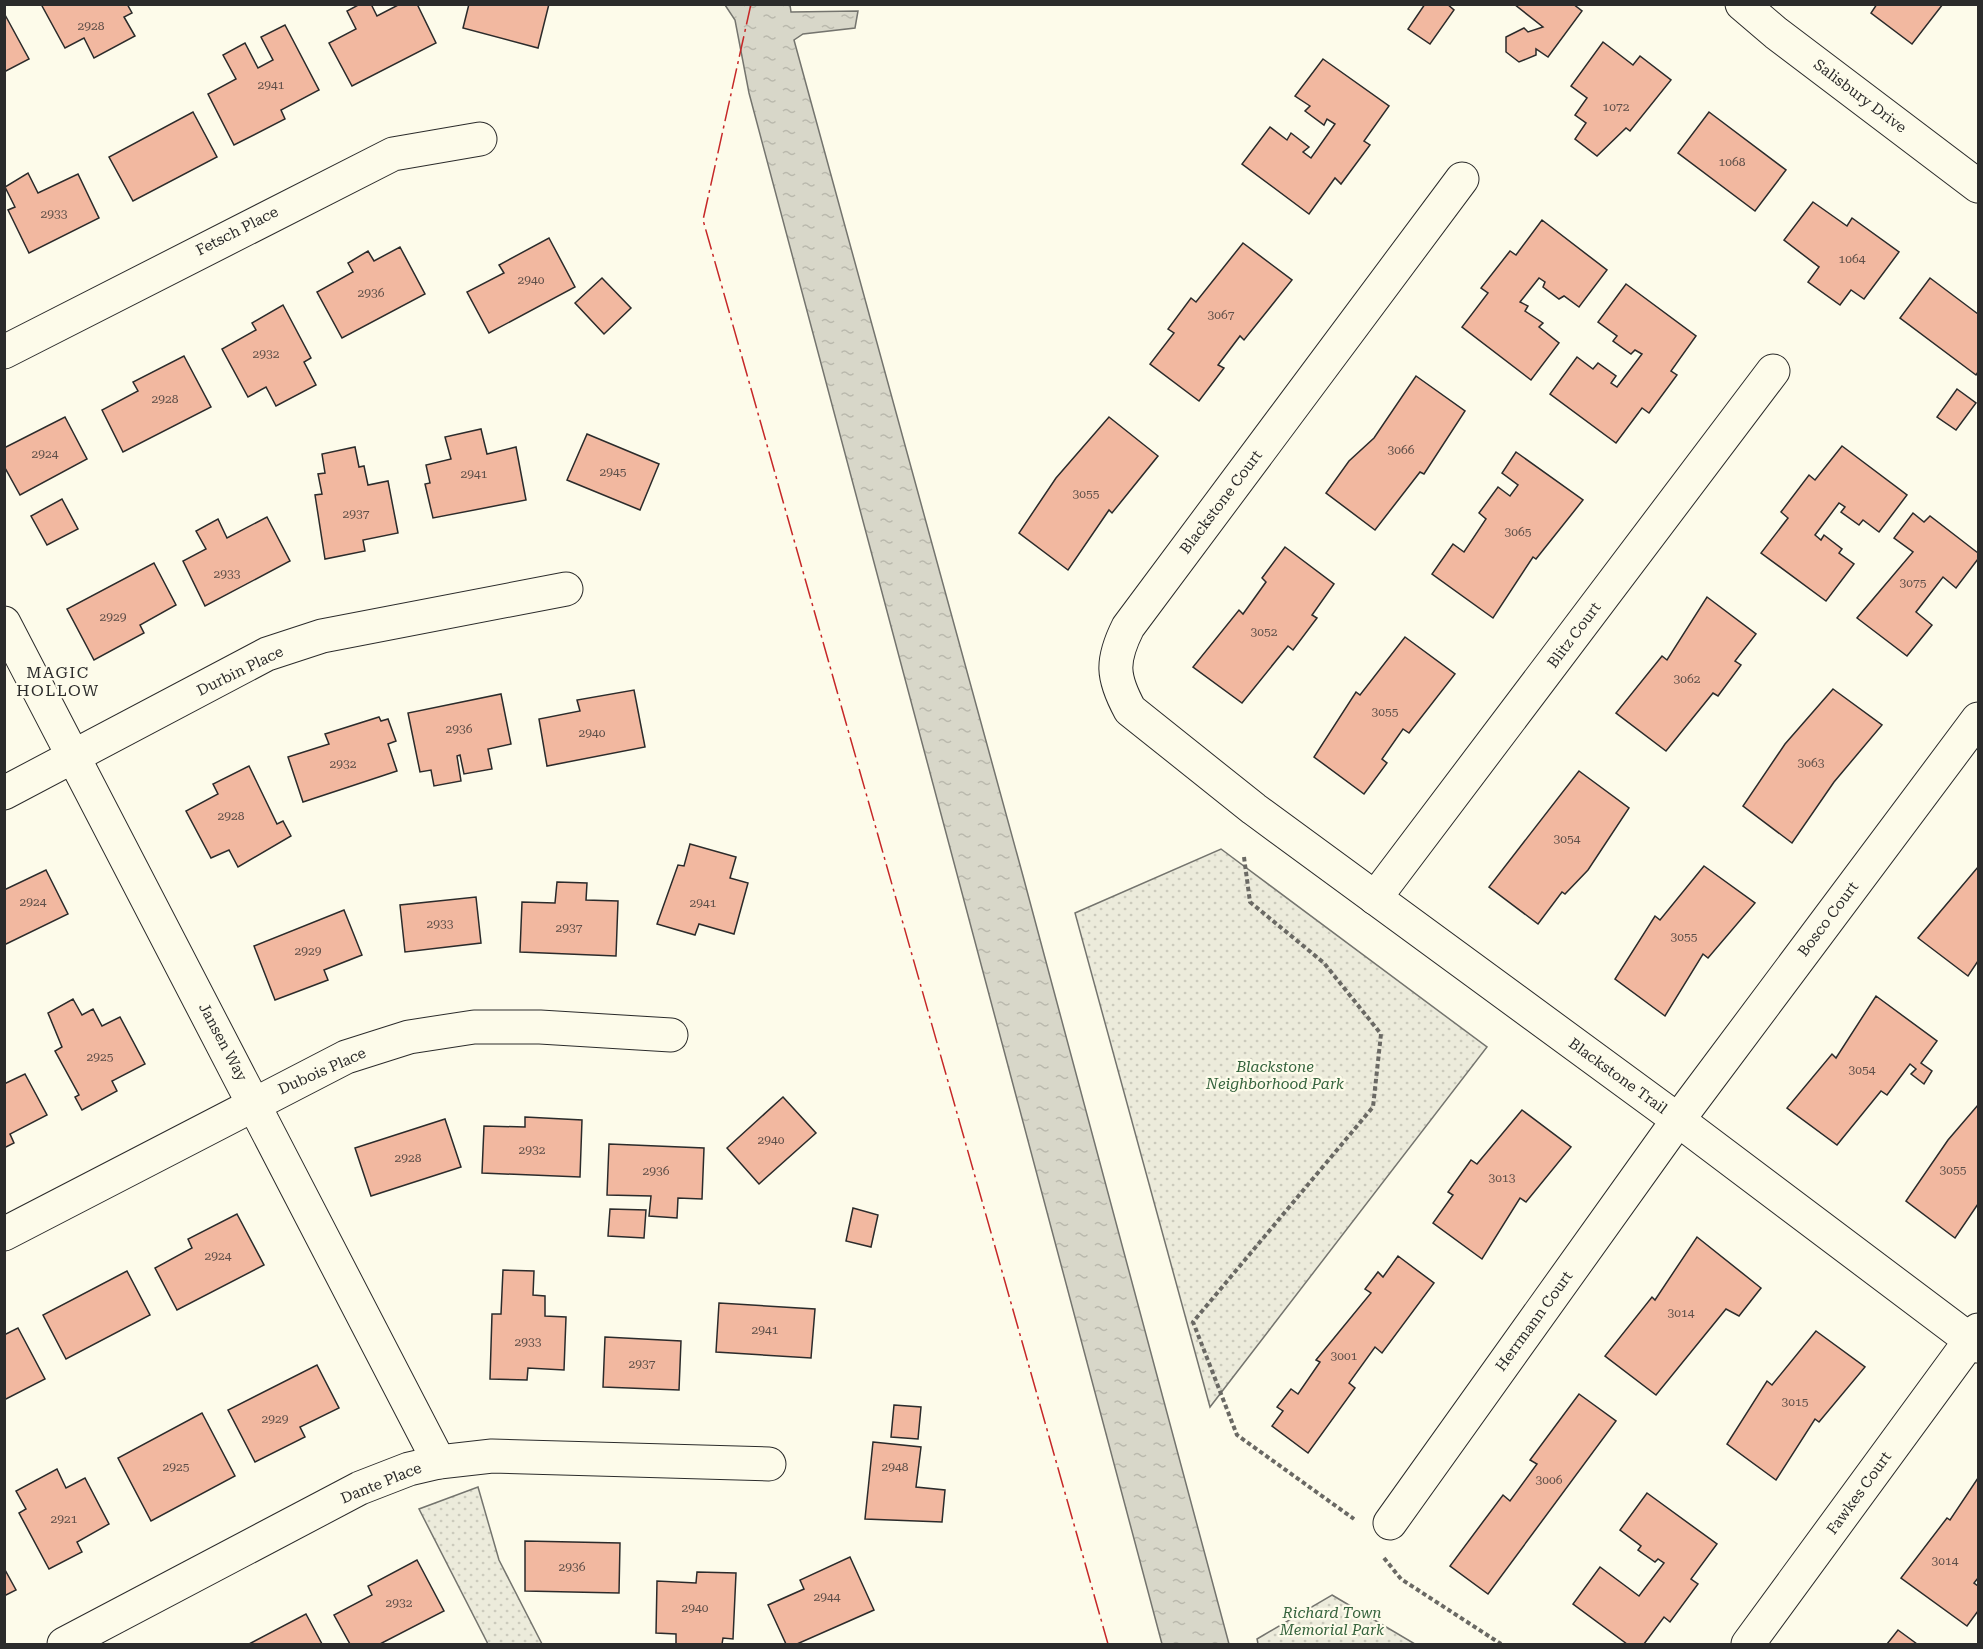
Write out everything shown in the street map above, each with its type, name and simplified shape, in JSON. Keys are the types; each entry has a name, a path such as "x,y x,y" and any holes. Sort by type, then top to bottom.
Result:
{"street":[{"name":"Salisbury Drive","path":"1742,4 1776,33 1978,186"},
{"name":"Fetsch Place","path":"4,352 338,179 393,154 480,139"},
{"name":"Blackstone Court","path":"1254,809 1130,710 1118,688 1115,668 1117,649 1128,627 1462,179"},
{"name":"Blitz Court","path":"1375,898 1773,371"},
{"name":"Durbin Place","path":"4,793 278,650 322,636 566,589"},
{"name":"Jansen Way","path":"4,623 255,1102 440,1462"},
{"name":"Bosco Court","path":"1678,1120 1978,718"},
{"name":"Blackstone Trail","path":"1254,809 1976,1339"},
{"name":"Dubois Place","path":"4,1234 255,1102 346,1057 409,1037 474,1027 540,1027 671,1035"},
{"name":"Herrmann Court","path":"1390,1523 1678,1120"},
{"name":"Fawkes Court","path":"1748,1644 1976,1339"},
{"name":"Dante Place","path":"64,1644 360,1488 409,1469 440,1462 492,1456 769,1464"}],"path":[{"path":"1244,857 1250,902 1324,963 1381,1034 1373,1107 1193,1322 1238,1435 1357,1521"},
{"path":"1382,1554 1401,1579 1501,1644"}],"green space":[{"name":"Blackstone Neighborhood Park","path":"1221,849 1487,1047 1210,1407 1075,913"},
{"path":"478,1487 499,1560 542,1644 488,1644 419,1509"},
{"name":"Richard Town Memorial Park","path":"1332,1595 1415,1644 1258,1644 1257,1639"}],"water":[{"path":"725,5 790,5 791,12 858,11 855,28 803,34 794,40 1023,876 1229,1644 1162,1644 749,93 735,20"}],"building":[{"path":"41,4 127,4 132,13 124,17 135,36 94,58 84,38 65,48"},
{"path":"360,4 371,4 377,16 400,4 417,4 436,43 352,86 329,43 356,29 347,11"},
{"path":"469,4 549,4 538,48 463,28"},
{"path":"1425,4 1447,4 1454,10 1430,44 1408,29"},
{"path":"1514,4 1573,4 1582,11 1548,57 1536,49 1536,55 1519,62 1506,52 1506,37 1524,28 1528,32 1543,27"},
{"path":"1877,4 1943,4 1912,44 1871,13"},
{"path":"4,13 29,59 4,72"},
{"path":"285,25 319,90 281,110 285,119 234,145 208,94 236,79 223,55 245,43 258,68 273,60 261,37"},
{"path":"1603,42 1633,65 1640,56 1671,80 1630,131 1626,128 1597,156 1575,139 1586,123 1575,115 1587,98 1571,86"},
{"path":"1323,59 1389,106 1364,141 1370,145 1341,184 1335,178 1309,214 1242,164 1270,127 1287,140 1291,133 1309,147 1303,152 1311,158 1335,124 1327,119 1324,125 1305,111 1310,106 1295,96"},
{"path":"193,112 217,157 133,201 109,157"},
{"path":"1709,112 1786,170 1755,211 1678,153"},
{"path":"28,173 38,193 78,174 99,218 29,253 8,210 15,207 5,187"},
{"path":"1813,202 1847,226 1852,218 1899,252 1864,299 1851,290 1840,305 1808,282 1819,267 1784,240"},
{"path":"1542,220 1607,270 1579,307 1564,296 1559,299 1543,287 1545,282 1539,278 1520,302 1528,306 1525,311 1543,323 1539,327 1559,343 1531,380 1462,327 1488,293 1481,288 1510,251 1516,255"},
{"path":"549,238 575,287 489,333 467,292 504,273 499,265"},
{"path":"1243,243 1292,280 1244,340 1240,336 1218,365 1224,368 1199,401 1150,364 1174,333 1168,329 1191,298 1196,302"},
{"path":"400,247 425,294 342,338 317,292 353,272 348,263 368,251 374,261"},
{"path":"602,278 631,308 604,334 575,303"},
{"path":"1930,278 1978,314 1978,372 1976,375 1900,318"},
{"path":"1626,284 1696,336 1671,371 1677,375 1649,413 1642,408 1616,443 1550,394 1577,357 1593,369 1598,363 1616,376 1611,383 1617,387 1642,354 1635,350 1631,354 1613,341 1617,336 1598,322"},
{"path":"283,305 311,358 304,362 316,385 276,406 266,387 248,397 222,349 256,330 252,323"},
{"path":"184,356 211,407 123,452 102,410 138,391 133,382"},
{"path":"1416,376 1465,411 1424,474 1420,472 1375,530 1326,493 1349,461 1374,438"},
{"path":"1957,389 1976,403 1956,430 1937,417"},
{"path":"65,417 87,459 20,495 4,466 4,448"},
{"path":"1109,417 1158,456 1112,513 1109,510 1068,570 1019,533 1056,478"},
{"path":"481,429 487,454 516,447 526,500 433,518 425,484 430,483 426,465 451,459 445,437"},
{"path":"587,434 659,464 640,510 567,480"},
{"path":"1842,446 1907,495 1879,532 1863,520 1859,525 1841,512 1845,507 1839,503 1815,535 1821,540 1824,535 1842,549 1839,553 1854,564 1826,601 1761,553 1788,518 1781,512 1809,475 1815,480"},
{"path":"355,447 359,467 364,466 368,485 388,481 398,533 363,540 365,551 325,559 315,495 322,494 318,474 325,473 322,454"},
{"path":"1516,452 1583,500 1536,559 1533,557 1493,618 1432,574 1453,544 1464,552 1486,519 1479,513 1498,487 1510,496 1518,485 1502,473"},
{"path":"62,499 78,529 47,545 31,516"},
{"path":"1913,513 1924,522 1930,516 1978,553 1978,559 1956,588 1943,577 1916,612 1932,625 1907,656 1857,618 1913,552 1894,538"},
{"path":"267,517 290,561 205,606 183,561 206,549 196,531 218,519 227,538"},
{"path":"1285,547 1334,584 1312,615 1317,618 1293,650 1288,646 1242,703 1193,667 1239,610 1243,614 1266,582 1262,578"},
{"path":"154,563 176,605 140,625 144,633 94,660 67,609"},
{"path":"1707,597 1756,634 1735,661 1741,665 1718,696 1713,693 1666,751 1616,713 1662,656 1667,660"},
{"path":"1405,637 1455,674 1409,733 1403,729 1382,759 1387,763 1364,794 1314,757 1356,692 1360,695"},
{"path":"1833,689 1882,725 1834,782 1792,843 1743,806 1785,744"},
{"path":"634,690 645,747 547,766 539,719 580,711 577,700"},
{"path":"501,694 511,744 488,749 492,769 464,774 460,755 457,756 461,781 434,786 431,770 420,772 408,713"},
{"path":"379,717 381,721 388,719 396,741 388,744 397,771 303,802 288,757 329,744 325,734"},
{"path":"249,766 277,824 283,821 291,836 238,867 229,850 211,858 186,811 218,794 213,784"},
{"path":"1579,771 1629,808 1588,870 1565,894 1562,892 1538,924 1489,887"},
{"path":"690,844 736,857 730,878 748,883 734,934 699,924 695,935 657,924 678,865 684,866"},
{"path":"1704,866 1755,903 1708,958 1703,954 1665,1016 1615,979 1655,916 1660,920"},
{"path":"1978,867 1978,961 1968,976 1918,938"},
{"path":"46,870 68,914 4,945 4,890"},
{"path":"557,882 587,883 586,900 618,901 616,956 520,952 522,902 555,903"},
{"path":"476,897 481,943 405,952 400,905"},
{"path":"344,910 362,955 324,970 328,980 275,1000 254,946"},
{"path":"1876,996 1937,1041 1921,1063 1932,1071 1924,1084 1911,1074 1916,1069 1910,1064 1887,1095 1881,1091 1837,1145 1787,1108 1832,1054 1836,1058"},
{"path":"73,999 82,1015 93,1009 102,1026 120,1017 145,1064 112,1081 117,1091 82,1110 75,1097 79,1095 55,1051 62,1047 48,1013"},
{"path":"25,1074 47,1115 10,1134 14,1143 4,1148 4,1084"},
{"path":"783,1097 816,1133 759,1184 727,1148"},
{"path":"1978,1105 1978,1204 1955,1238 1906,1201 1948,1140"},
{"path":"1522,1110 1571,1147 1526,1202 1520,1198 1482,1259 1433,1223 1453,1195 1448,1192 1471,1160 1477,1164"},
{"path":"525,1117 582,1120 580,1177 482,1173 484,1126 525,1127"},
{"path":"445,1119 461,1167 371,1196 355,1148"},
{"path":"609,1144 704,1148 702,1199 678,1198 677,1218 649,1216 651,1196 607,1195"},
{"path":"853,1208 878,1215 871,1247 846,1241"},
{"path":"610,1209 646,1210 644,1238 608,1236"},
{"path":"237,1214 264,1265 177,1310 155,1268 192,1248 188,1239"},
{"path":"1697,1237 1761,1288 1739,1316 1726,1309 1656,1395 1605,1356 1652,1297 1655,1300"},
{"path":"1398,1256 1434,1283 1382,1353 1375,1347 1349,1383 1355,1388 1308,1453 1272,1426 1283,1411 1277,1407 1291,1389 1298,1394 1320,1362 1316,1360 1371,1293 1365,1289 1378,1272 1383,1277"},
{"path":"503,1270 534,1271 533,1295 545,1296 545,1316 566,1317 564,1370 528,1368 527,1380 490,1379 492,1314 501,1314"},
{"path":"127,1271 150,1315 66,1359 43,1315"},
{"path":"719,1303 815,1309 811,1358 716,1352"},
{"path":"18,1328 45,1379 4,1400 4,1335"},
{"path":"1816,1331 1865,1367 1819,1422 1815,1419 1776,1480 1727,1444 1767,1381 1772,1385"},
{"path":"605,1337 681,1341 679,1390 603,1387"},
{"path":"317,1365 339,1408 300,1427 305,1437 255,1462 228,1410"},
{"path":"1579,1394 1616,1421 1488,1594 1450,1566 1503,1495 1510,1501 1537,1464 1530,1460"},
{"path":"894,1405 921,1407 918,1439 891,1437"},
{"path":"202,1413 235,1476 151,1521 118,1458"},
{"path":"873,1442 921,1447 916,1487 945,1490 942,1522 865,1519"},
{"path":"57,1469 66,1488 85,1478 109,1524 77,1542 82,1552 49,1569 19,1513 26,1509 16,1491"},
{"path":"1978,1478 1978,1578 1974,1583 1978,1586 1978,1611 1967,1626 1901,1578 1947,1518 1950,1520"},
{"path":"1647,1493 1717,1544 1691,1579 1698,1584 1670,1622 1664,1617 1644,1644 1627,1644 1573,1604 1600,1567 1639,1596 1664,1563 1658,1559 1655,1562 1638,1550 1641,1546 1620,1530"},
{"path":"525,1541 620,1543 619,1593 525,1591"},
{"path":"850,1557 874,1610 797,1644 786,1644 768,1605 804,1589 800,1580"},
{"path":"417,1560 444,1611 380,1644 350,1644 334,1615 372,1595 368,1586"},
{"path":"4,1568 16,1590 4,1596"},
{"path":"697,1572 736,1573 733,1639 723,1638 722,1644 676,1644 676,1634 656,1633 657,1581 696,1583"},
{"path":"306,1614 322,1644 249,1644"},
{"path":"1898,1630 1917,1644 1887,1644"}],"power":[{"path":"751,4 703,220 1108,1644"}],"district":[{"name":"MAGIC HOLLOW","path":"58,681"}]}
